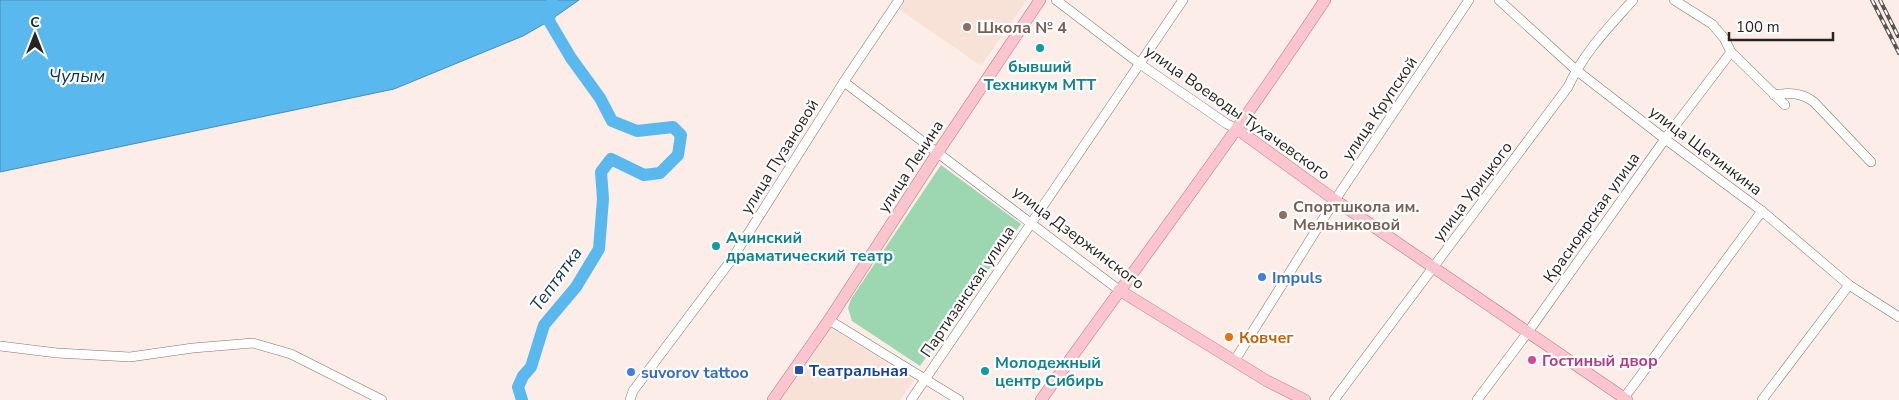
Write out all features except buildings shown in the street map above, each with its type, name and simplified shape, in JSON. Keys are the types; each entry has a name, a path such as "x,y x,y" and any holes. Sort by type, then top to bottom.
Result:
{"main road":[{"name":"улица Ленина","path":"773,400 829,320 1040,0"},
{"path":"1041,400 1237,129 1325,0"},
{"name":"улица Воеводы Тухачевского","path":"1237,129 1335,200 1626,399"},
{"name":"улица Дзержинского","path":"1119,290 1268,381 1305,400"}],"street":[{"name":"улица Пузановой","path":"630,400 633,391 732,259 844,82 899,0"},
{"name":"улица Воеводы Тухачевского","path":"1056,0 1140,64 1237,129"},
{"name":"Партизанская улица","path":"910,400 1184,0"},
{"name":"улица Крупской","path":"1235,360 1335,200 1469,0"},
{"name":"улица Щетинкина","path":"1499,0 1576,70 1762,211 1849,285 1899,317"},
{"name":"улица Урицкого","path":"1334,400 1568,87 1576,70 1592,46 1633,0"},
{"path":"1674,0 1712,24 1724,38 1731,52 1785,106"},
{"name":"Красноярская улица","path":"1477,400 1528,332 1665,139 1731,52"},
{"name":"улица Дзержинского","path":"844,82 1119,290"},
{"path":"1774,94 1796,94 1814,102 1870,162"},
{"path":"1626,399 1762,211"},
{"path":"1762,400 1849,285"},
{"path":"829,320 958,400"},
{"path":"0,346 57,354 130,357 193,348 253,343 291,354 382,400"}],"shaded area":[{"name":"Школа № 4","path":"905,0 1027,0 981,66 899,9"},
{"path":"831,328 914,380 900,400 781,400"}],"green space":[{"path":"941,165 1021,224 920,366 852,321 848,308 851,299"}],"water":[{"name":"Чулым","path":"0,0 579,0 523,36 394,89 0,172"}],"waterway":[{"name":"Тептятка","path":"522,400 518,387 523,376 531,367 544,325 576,287 599,249 603,199 601,172 611,159 644,175 660,173 678,155 681,135 673,127 637,131 612,121 600,98 571,58 549,21 552,0"}],"railway":[{"path":"1872,0 1899,53"},
{"path":"1880,0 1898,36"}],"place":[{"name":"Школа № 4","path":"967,27"},
{"name":"бывший Техникум МТТ","path":"1040,48"},
{"name":"Спортшкола им. Мельниковой","path":"1283,215"},
{"name":"Ачинский драматический театр","path":"716,246"},
{"name":"Impuls","path":"1262,277"},
{"name":"Ковчег","path":"1229,337"},
{"name":"Гостиный двор","path":"1532,360"},
{"name":"Театральная","path":"799,370"},
{"name":"Молодежный центр Сибирь","path":"985,371"},
{"name":"suvorov tattoo","path":"631,372"}]}
